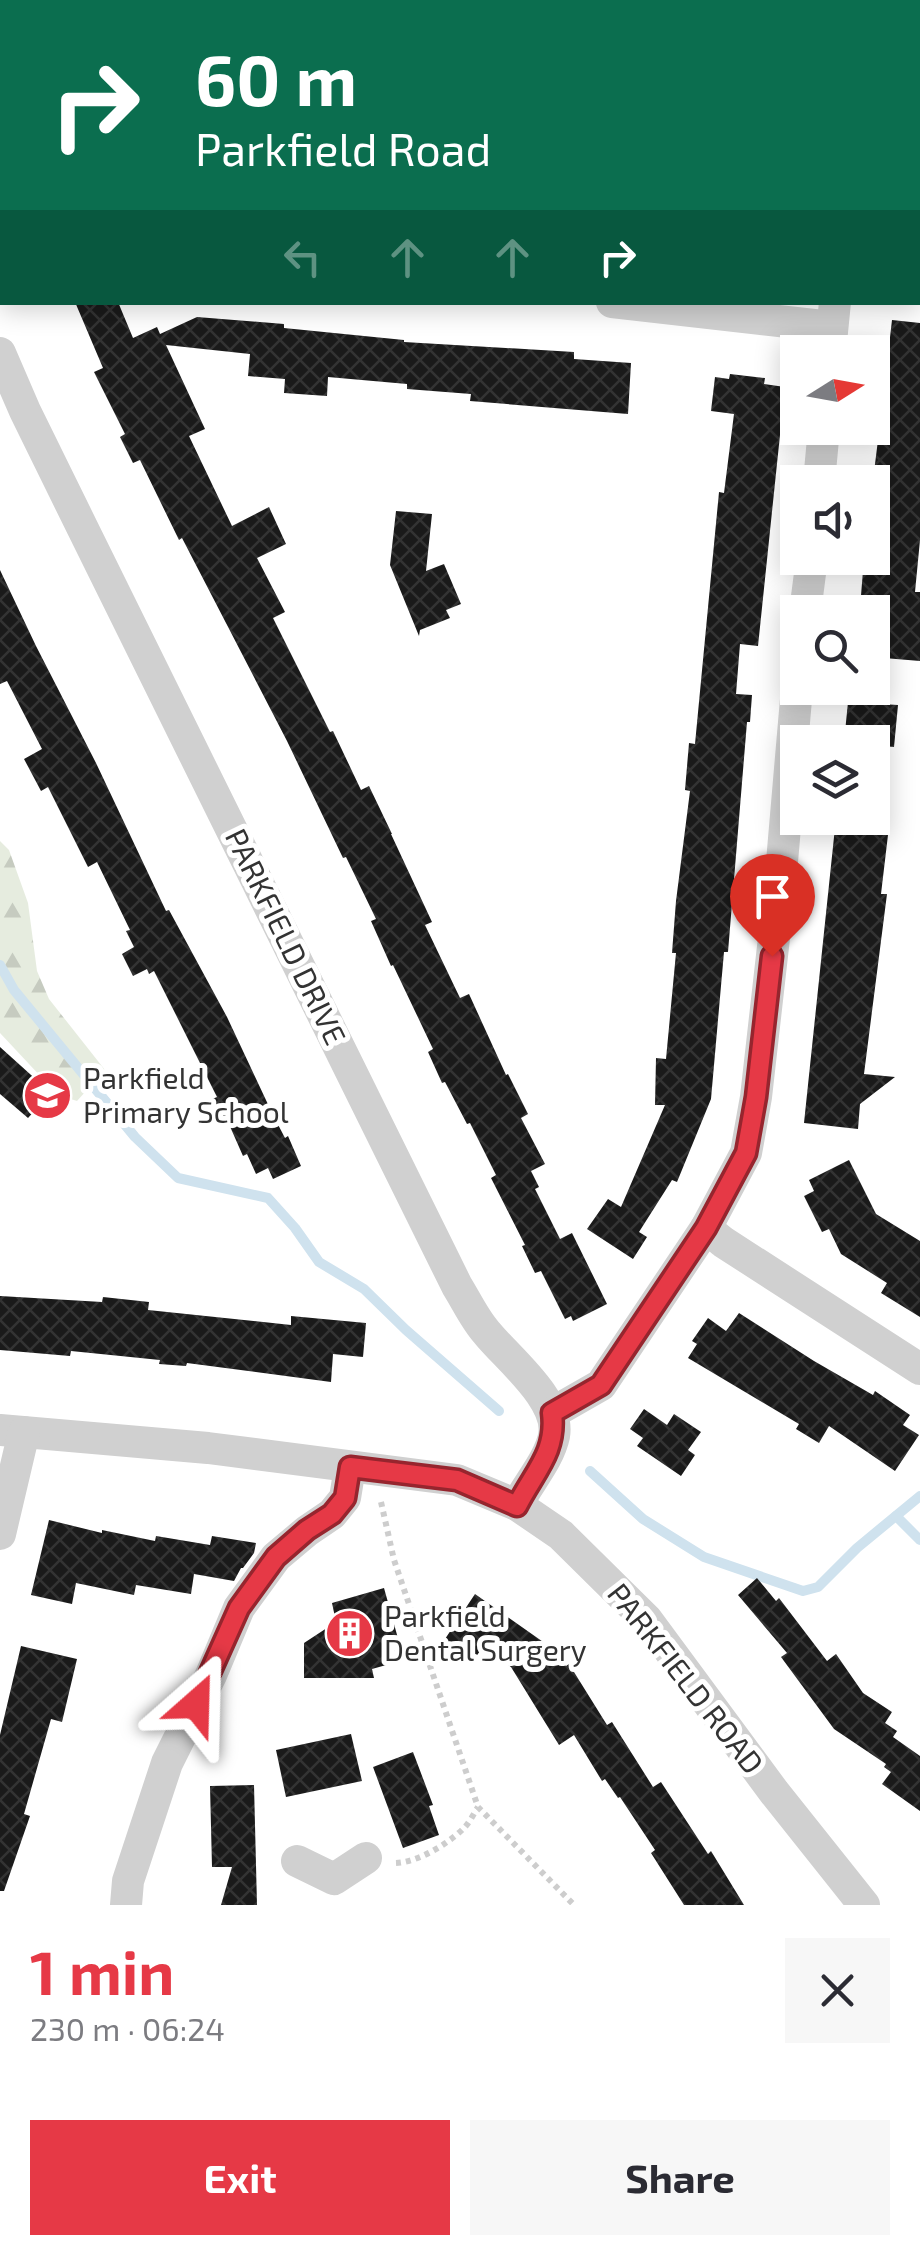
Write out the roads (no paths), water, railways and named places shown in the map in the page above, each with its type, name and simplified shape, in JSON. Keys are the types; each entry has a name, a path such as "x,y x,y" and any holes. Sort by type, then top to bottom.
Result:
{"street":[{"path":"637,305 832,328"},
{"name":"PARKFIELD DRIVE","path":"0,352 66,495 457,1286 484,1330 534,1385 552,1413"},
{"path":"517,1506 554,1434 552,1413 601,1385 706,1228 746,1153 780,885 796,705"},
{"path":"706,1228 920,1369"},
{"path":"0,1534 12,1431"},
{"name":"PARKFIELD ROAD","path":"12,1431 208,1448 457,1480 517,1506 562,1535 647,1620 774,1792 864,1905"},
{"path":"126,1905 128,1881 167,1764 239,1608 276,1557 332,1514 345,1498 350,1467"},
{"path":"296,1861 335,1892 366,1858"}],"waterway":[{"path":"0,965 14,990 135,1137 178,1178 268,1198 319,1262 364,1289 499,1411"},
{"path":"590,1471 643,1519 704,1557 803,1591 818,1587 857,1548 920,1496"},
{"path":"896,1516 920,1540"}],"place":[{"name":"Parkfield Primary School","path":"48,1096"},
{"name":"Parkfield Dental Surgery","path":"349,1634"}]}
